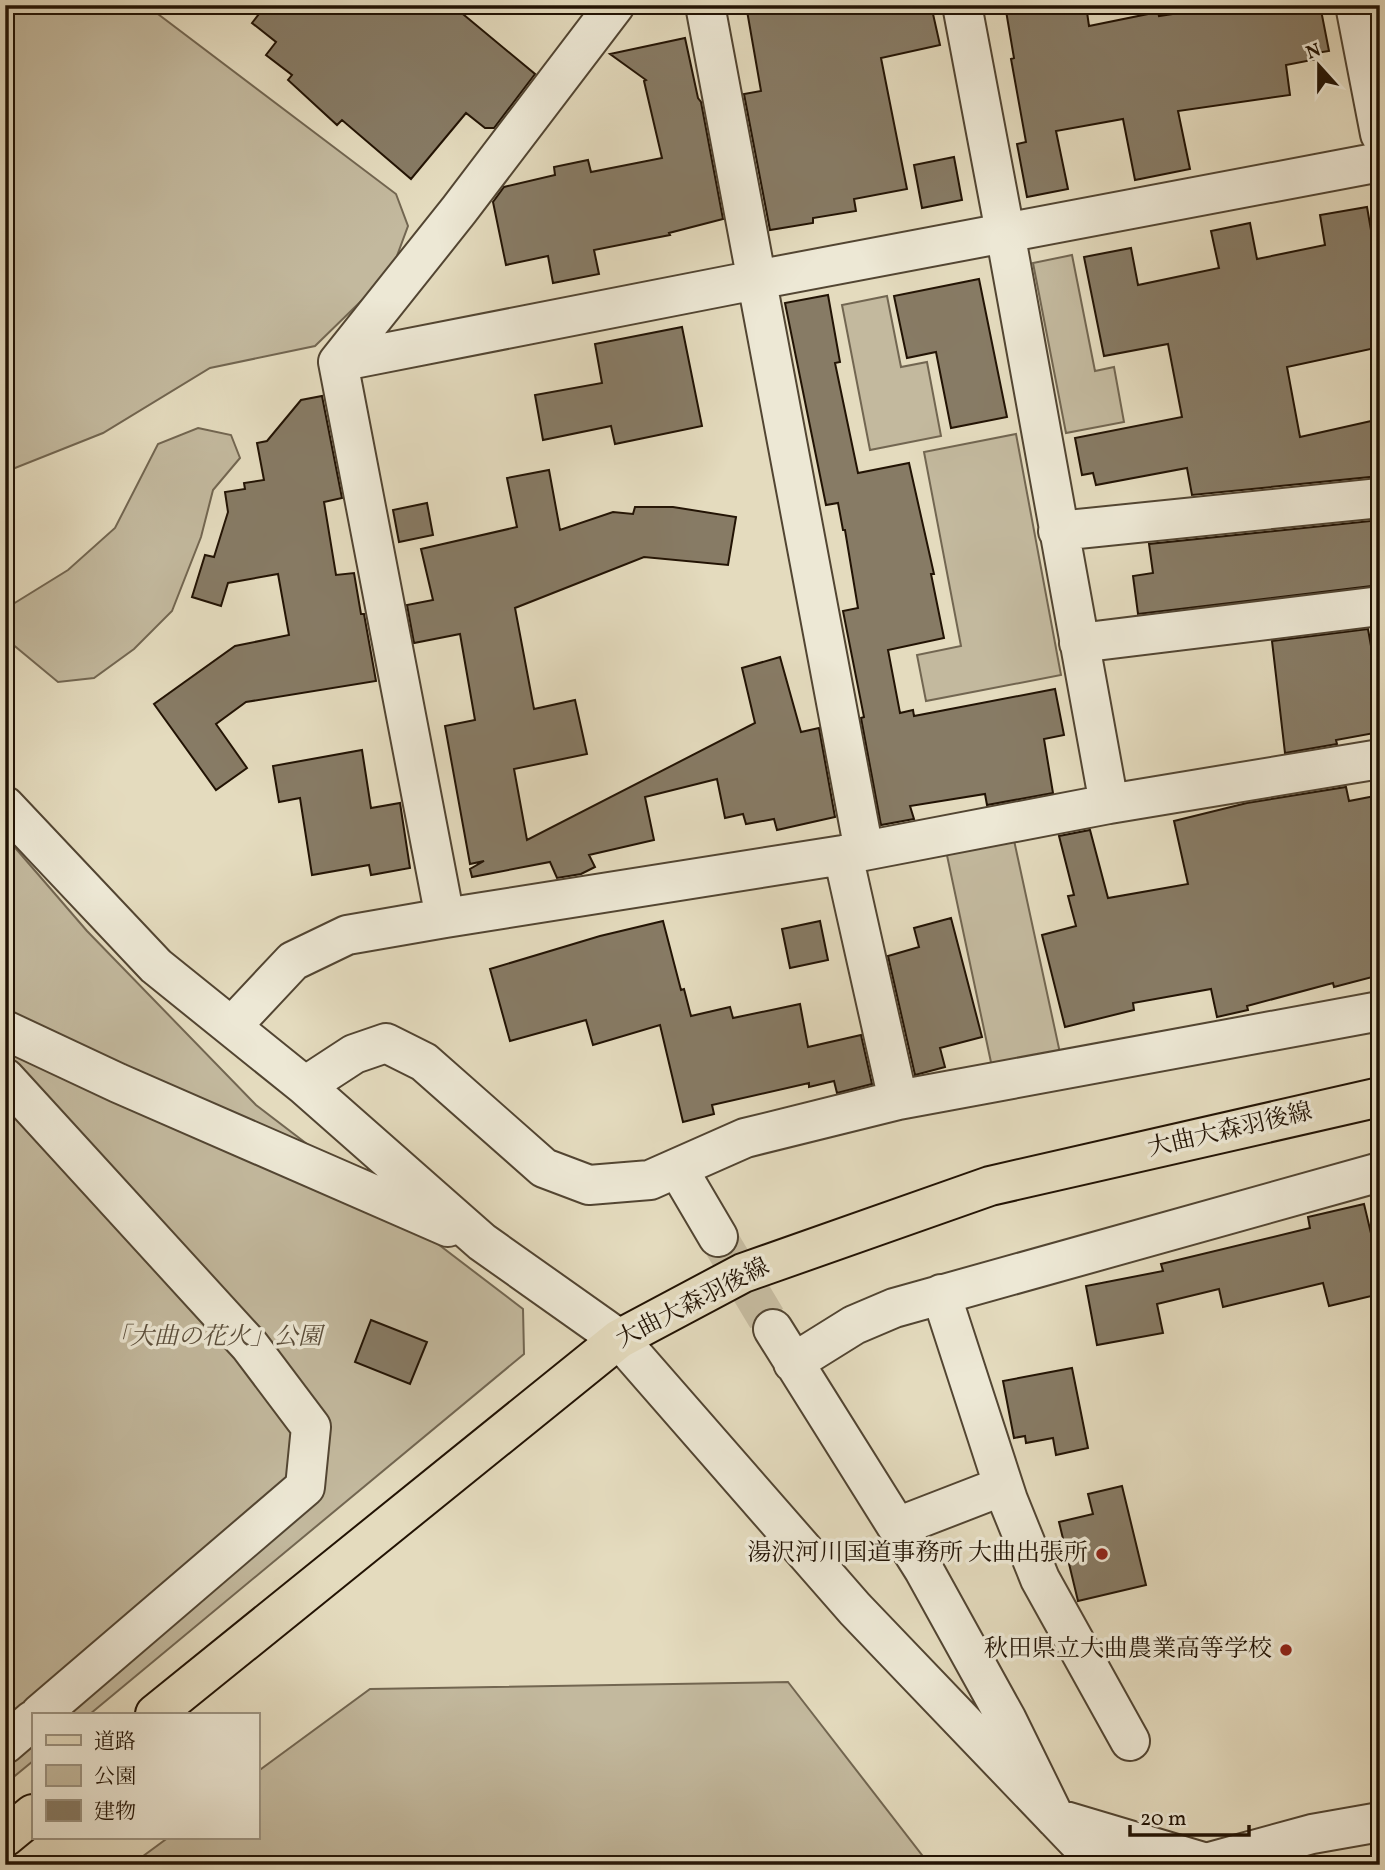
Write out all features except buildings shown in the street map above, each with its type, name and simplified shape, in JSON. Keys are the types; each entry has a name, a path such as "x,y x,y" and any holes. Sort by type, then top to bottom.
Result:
{"main road":[{"name":"大曲大森羽後線","path":"156,1713 619,1339 743,1273 990,1186 1380,1097"},
{"path":"5,1837 32,1815"}],"street":[{"path":"445,918 338,362 459,210 615,5"},
{"path":"705,5 756,280 853,853 898,1100"},
{"path":"962,5 1109,804"},
{"path":"1355,5 1380,134"},
{"path":"338,362 1380,162"},
{"path":"1058,531 1380,498"},
{"path":"1079,643 1380,606"},
{"path":"232,1026 293,961 347,935 853,853 1109,804 1380,759"},
{"path":"5,806 156,966 306,1086 482,1242 619,1339 855,1609 1082,1846 1104,1865"},
{"path":"306,1086 354,1054 386,1043 424,1062 544,1168 589,1185 650,1180 745,1138 898,1100 1380,1011"},
{"path":"5,1031 482,1242"},
{"path":"5,1078 250,1346 311,1427 305,1487 41,1713"},
{"path":"678,1169 718,1237"},
{"path":"793,1363 854,1325 894,1308 1380,1172"},
{"path":"941,1294 1003,1486 1040,1578 1130,1741"},
{"path":"773,1329 924,1570 1007,1720 1055,1818 1206,1863 1312,1834 1380,1822"},
{"path":"897,1527 1003,1486"},
{"path":"5,1744 32,1721"}],"green space":[{"path":"12,5 146,5 396,194 408,226 391,272 315,346 210,368 103,433 5,472 5,15"},
{"path":"1072,255 1095,371 1114,367 1124,422 1066,433 1033,263"},
{"path":"887,296 901,367 927,362 941,436 870,450 842,305"},
{"path":"198,428 231,435 240,458 213,490 201,537 172,611 134,649 94,678 58,682 5,638 5,609 68,570 115,528 158,444"},
{"path":"1016,434 1061,675 926,701 917,655 961,646 924,452"},
{"path":"1012,831 1060,1053 992,1067 945,846"},
{"name":"「大曲の花火」公園","path":"5,836 87,931 256,1105 523,1309 524,1354 91,1713 32,1713 32,1762 5,1784"},
{"path":"788,1682 929,1864 934,1865 131,1865 166,1839 259,1839 259,1771 370,1689"}],"tunnel":[{"path":"718,1237 773,1329"}],"place":[{"name":"湯沢河川国道事務所 大曲出張所","path":"1102,1554"},
{"name":"秋田県立大曲農業高等学校","path":"1286,1650"}]}
